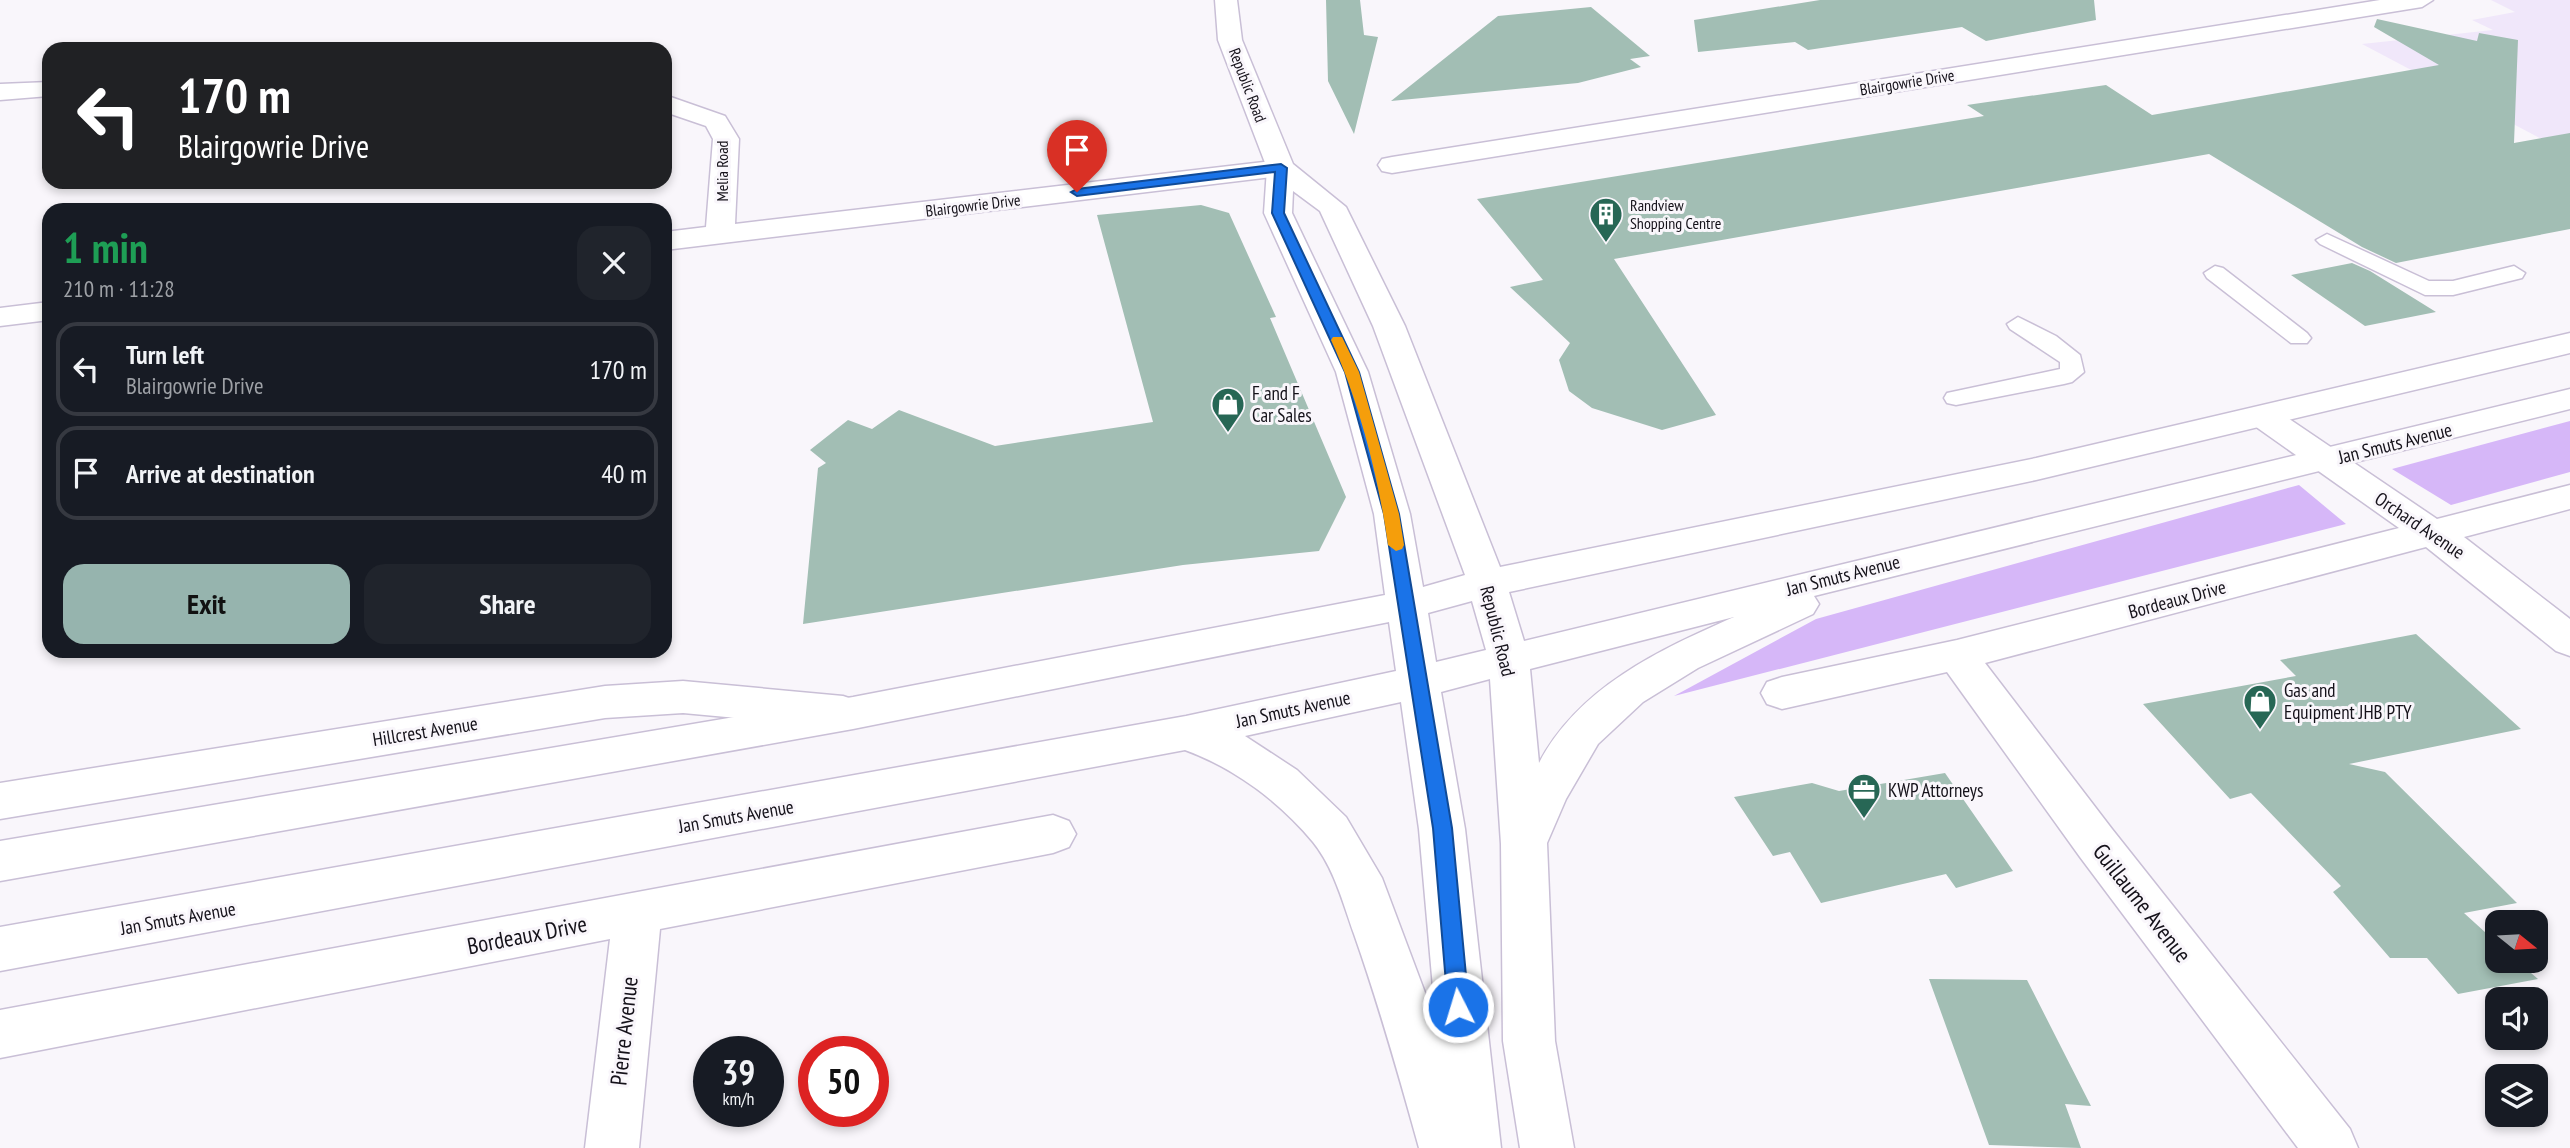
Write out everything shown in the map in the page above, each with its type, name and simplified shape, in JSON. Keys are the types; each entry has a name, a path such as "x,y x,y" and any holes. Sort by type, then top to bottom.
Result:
{"main road":[{"name":"Republic Road","path":"1226,0 1230,40 1281,168 1278,213 1352,372 1392,514 1442,828 1474,1148"},
{"name":"Blairgowrie Drive","path":"1392,165 2365,3 2422,0"},
{"path":"0,92 42,89"},
{"name":"Melia Road","path":"672,105 716,121 726,139 720,235"},
{"name":"Republic Road","path":"1281,168 1332,207 1389,326 1486,583 1508,660 1524,844 1530,1041 1547,1148"},
{"name":"Blairgowrie Drive","path":"672,240 1281,168"},
{"path":"0,317 42,312"},
{"path":"0,861 853,713 1406,605 1486,583 1971,483 2264,417 2570,343"},
{"name":"Jan Smuts Avenue","path":"0,949 1186,733 1419,682 1884,565 2324,461 2570,399"},
{"name":"Orchard Avenue","path":"2264,417 2468,558 2570,641"},
{"name":"Bordeaux Drive","path":"1782,693 1957,655 2570,497"},
{"path":"1524,844 1557,771 1584,731 1642,681 1711,645 1884,565"},
{"name":"Guillaume Avenue","path":"1957,655 2096,843 2331,1148"},
{"name":"Hillcrest Avenue","path":"0,801 606,702 683,697 853,713"},
{"path":"1186,733 1234,750 1281,783 1330,830 1358,878 1411,1024 1446,1148"},
{"name":"Bordeaux Drive","path":"0,1034 1054,834"},
{"name":"Pierre Avenue","path":"612,1148 637,915"}],"lane":[{"path":"2327,240 2425,288 2453,288 2514,273"},
{"path":"2215,273 2299,338"},
{"path":"1956,398 2064,377 2072,372 2072,360 2018,324"}],"shaded area":[{"path":"2491,0 2570,0 2570,154 2362,44 2493,30 2472,20 2515,12"},
{"path":"2570,421 2570,472 2451,505 2392,469"},
{"path":"2299,485 2346,524 1674,696 1816,619"}],"building":[{"path":"1326,0 1360,0 1364,35 1378,37 1354,134 1328,81"},
{"path":"1820,0 2094,0 2096,20 1986,41 1962,27 1808,50 1795,42 1698,52 1694,20"},
{"path":"1591,7 1650,56 1630,59 1641,67 1578,83 1391,101 1498,16"},
{"name":"Randview Shopping Centre","path":"2377,19 2477,41 2479,33 2518,40 2514,143 2570,133 2570,229 2396,263 2362,247 2209,154 1614,259 1716,415 1662,430 1592,408 1569,391 1559,360 1570,343 1510,287 1543,280 1477,199 1984,116 1967,105 2106,85 2152,115 2439,65 2374,27"},
{"path":"1201,205 1229,213 1276,317 1270,318 1346,497 1319,551 1183,565 803,624 818,468 826,463 810,450 848,420 872,429 899,410 995,446 1153,422 1097,215"},
{"path":"2352,263 2370,271 2436,312 2365,326 2291,275"},
{"path":"2416,634 2521,729 2349,764 2385,772 2517,903 2464,913 2485,932 2485,973 2531,973 2538,979 2458,994 2427,958 2390,958 2333,892 2341,886 2251,793 2230,799 2143,704 2296,676 2280,660"},
{"name":"KWP Attorneys","path":"1945,773 2013,871 1956,888 1946,874 1821,903 1790,852 1773,856 1734,797 1812,783 1839,791"},
{"path":"1929,979 2027,980 2091,1106 2065,1104 2081,1148 1989,1145"}],"slow traffic":[{"path":"1337,340 1352,372 1392,514 1396,545"}],"place":[{"name":"Randview Shopping Centre","path":"1606,244"},
{"name":"F and F Car Sales","path":"1228,434"},
{"name":"Gas and Equipment JHB PTY","path":"2260,731"},
{"name":"KWP Attorneys","path":"1864,820"}],"route":[{"path":"1077,192 1281,168 1278,213 1352,372 1392,514 1442,828 1458,1007"}]}
